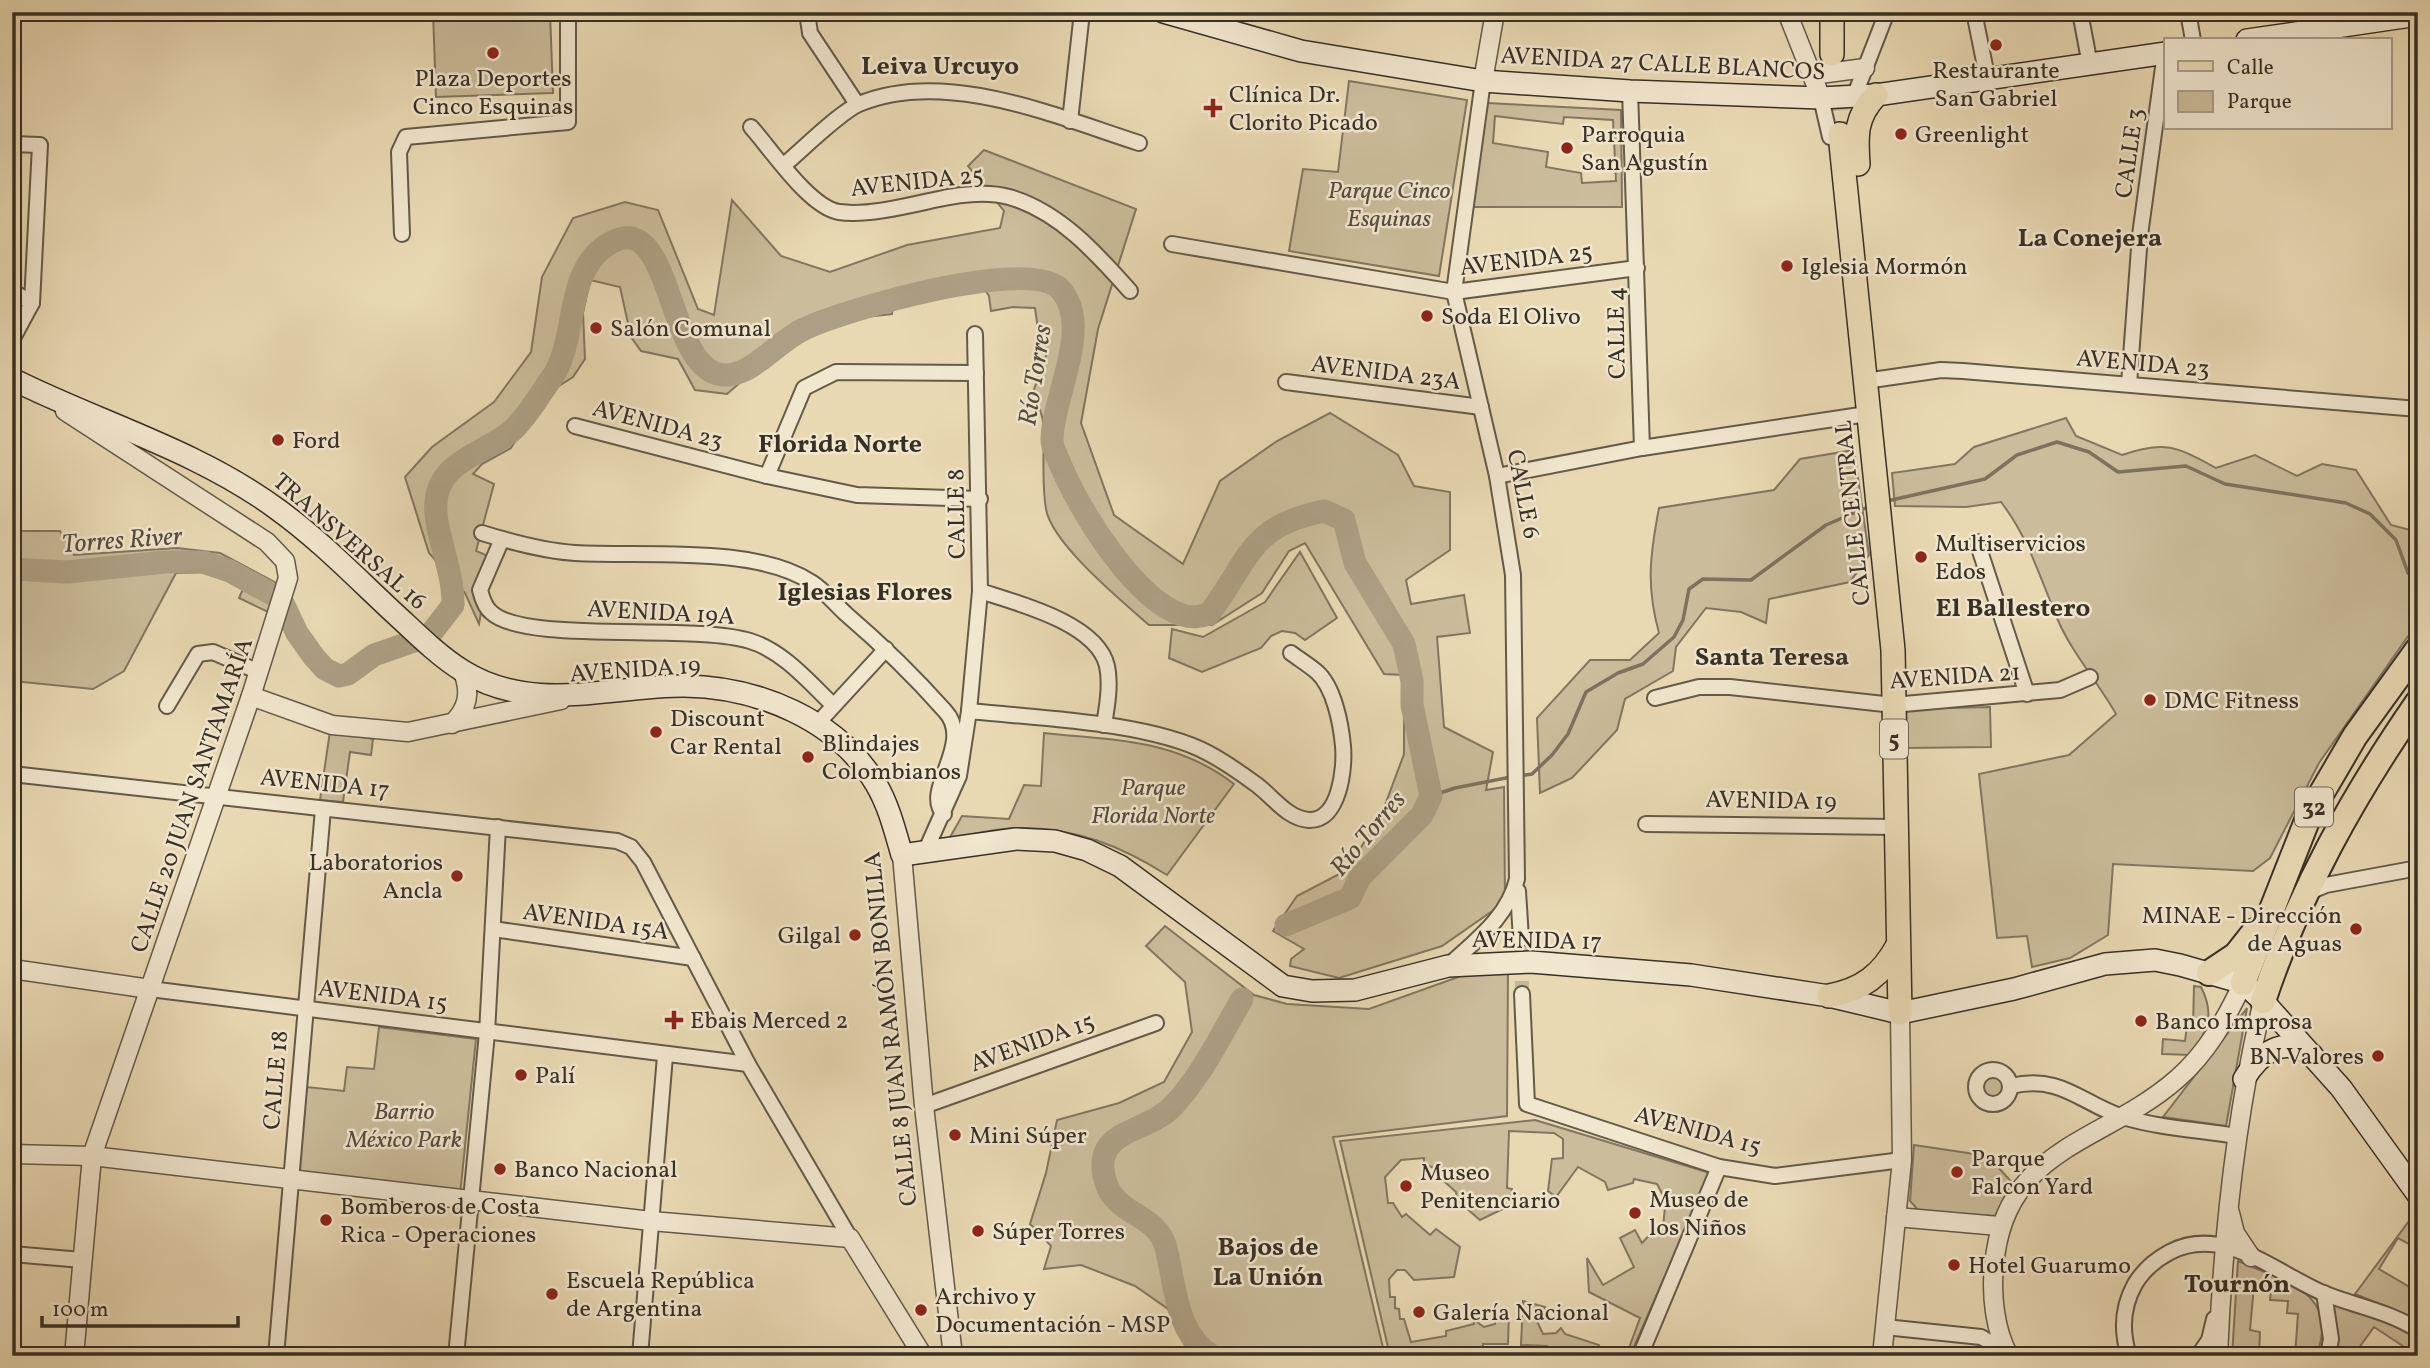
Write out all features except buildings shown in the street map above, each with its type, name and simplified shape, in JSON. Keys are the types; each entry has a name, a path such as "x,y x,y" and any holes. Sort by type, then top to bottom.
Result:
{"highway":[{"name":"32","path":"2243,983 2293,852 2321,793 2355,736 2418,649"},
{"name":"32","path":"2263,1001 2320,861 2366,779 2418,702"},
{"path":"2209,973 2236,955 2249,936 2266,921"}],"main road":[{"name":"AVENIDA 27 CALLE BLANCOS","path":"1163,12 1301,51 1483,81 1630,91 1821,98 1865,96 1988,81 2164,53"},
{"path":"1832,12 1832,54"},
{"path":"2254,38 2310,21 2418,15"},
{"path":"1863,349 1861,220 1856,130 1865,96"},
{"name":"CALLE CENTRAL","path":"1835,136 1863,349 1867,414 1893,650 1900,1013"},
{"name":"TRANSVERSAL 16","path":"16,381 134,432 251,490 330,554 463,672 508,690 575,697"},
{"name":"AVENIDA 19","path":"575,697 683,686 724,690 771,702 817,724"},
{"name":"CALLE 8 JUAN RAMÓN BONILLA","path":"817,724 846,748 876,785 887,807 902,855"},
{"name":"AVENIDA 17","path":"902,855 1016,839 1055,841 1087,850 1129,872 1283,986 1312,991 1355,990 1448,966 1531,961 1691,975 1829,996 1900,1013 2127,961 2155,960 2243,983"},
{"path":"1829,996 1864,986 1884,968 1898,945"},
{"path":"2243,983 2314,1056 2418,1195"},
{"path":"2244,1079 2259,1058 2280,1046 2304,1049 2314,1056"}],"street":[{"path":"402,234 399,152 406,137 568,122 568,12"},
{"path":"807,12 810,33 857,104"},
{"path":"1070,121 1082,12"},
{"name":"CALLE 6","path":"1448,966 1486,932 1510,903 1517,879 1516,602 1497,476 1454,292 1495,12"},
{"path":"1787,12 1835,136"},
{"path":"1865,96 1865,68 1887,12"},
{"path":"1974,12 1988,81"},
{"path":"2080,12 2090,65"},
{"path":"2188,12 2193,38"},
{"name":"CALLE 3","path":"2129,384 2140,235 2164,67"},
{"path":"1812,75 1865,68"},
{"path":"784,165 857,104 922,89 964,92 1139,143"},
{"name":"CALLE 4","path":"1630,91 1642,449"},
{"name":"AVENIDA 25","path":"751,127 809,195 837,212 893,208 956,195 1008,197 1048,216 1089,246 1130,291"},
{"path":"12,144 40,145 32,303 12,340"},
{"name":"AVENIDA 25","path":"1172,244 1454,292 1637,268"},
{"path":"12,291 32,303"},
{"name":"CALLE 8","path":"925,852 928,839 944,814 959,776 969,711 979,592 975,334"},
{"name":"AVENIDA 23","path":"1865,381 1941,370 2418,409"},
{"path":"767,476 803,388 836,372 976,373"},
{"name":"CALLE 20 JUAN SANTAMARÍA","path":"16,381 276,549 285,561 287,590 92,1156 74,1356"},
{"name":"AVENIDA 23A","path":"1286,382 1481,407"},
{"path":"1497,476 1642,449 1867,414"},
{"name":"AVENIDA 23","path":"575,426 767,476 858,495 979,499"},
{"path":"482,533 572,553 743,559 779,567 811,582 886,649 948,714 955,729 952,754 937,798 938,809 944,814"},
{"name":"AVENIDA 19A","path":"502,539 480,590 491,613 537,627 698,634 749,640 774,652 833,705"},
{"path":"1977,542 2028,694"},
{"path":"979,592 1016,603 1076,628 1096,644 1107,665 1108,697 1104,725"},
{"path":"817,724 886,649"},
{"path":"167,706 194,659 203,652 213,652 259,672"},
{"path":"969,711 1104,725 1194,746 1256,784 1294,816 1311,820 1325,814 1341,782 1344,766 1342,733 1329,690 1319,673 1291,653"},
{"path":"452,724 462,713 467,700 468,685 463,672"},
{"name":"AVENIDA 21","path":"1655,698 1699,687 1730,687 1893,705 2060,690 2090,677"},
{"name":"AVENIDA 19","path":"251,696 332,724 408,732 575,697"},
{"name":"AVENIDA 17","path":"12,774 617,841 631,847 643,862 693,958"},
{"name":"CALLE 18","path":"276,1356 289,1180 323,809"},
{"name":"AVENIDA 19","path":"1646,824 1896,827"},
{"path":"456,1356 486,1033 498,827"},
{"name":"CALLE 8 JUAN RAMÓN BONILLA","path":"902,855 924,1106 953,1356"},
{"path":"2320,861 2325,876 2339,883"},
{"path":"2304,895 2339,883 2418,868"},
{"path":"1517,879 1521,939"},
{"name":"AVENIDA 15A","path":"492,929 693,958"},
{"path":"693,958 748,1064 923,1356"},
{"name":"AVENIDA 15","path":"12,969 304,1010 748,1064"},
{"path":"2010,1354 1993,1293 1999,1226 2018,1195 2041,1165 2078,1139 2154,1098 2194,1063 2217,1033 2243,983"},
{"name":"AVENIDA 15","path":"1522,994 1527,1104 1719,1167 1775,1176 1902,1160"},
{"path":"2218,1356 2224,1245 2236,1136 2244,1079 2263,1001"},
{"path":"1882,1356 1902,1160 1900,1013"},
{"name":"AVENIDA 15","path":"924,1106 1156,1023"},
{"path":"640,1356 665,1056"},
{"path":"2011,1086 2029,1083 2067,1089 2123,1117 2236,1136"},
{"path":"12,1154 92,1156 651,1221 850,1238"},
{"path":"1640,1356 1719,1167"},
{"path":"2229,1205 2235,1233 2251,1257"},
{"path":"1896,1217 1999,1226"},
{"path":"2129,1356 2124,1341 2123,1318 2129,1295 2140,1275 2157,1259 2178,1248 2200,1243 2224,1245 2324,1293 2393,1315 2418,1330"},
{"path":"12,1254 82,1260"},
{"path":"2324,1293 2331,1339 2328,1356"},
{"path":"2198,1356 2209,1340 2220,1296"},
{"path":"1885,1327 1981,1337 2010,1354"}],"green space":[{"name":"Plaza Deportes Cinco Esquinas","path":"433,12 550,12 553,93 436,97"},
{"name":"Parque Cinco Esquinas","path":"1349,81 1467,100 1439,276 1289,251 1303,169 1338,172"},
{"path":"1487,103 1621,110 1622,207 1472,207","holes":["1495,116 1563,124 1564,117 1613,120 1616,181 1582,183 1581,173 1546,167 1548,152 1493,143"]},
{"path":"984,150 1136,209 1098,329 1081,423 1114,515 1183,564 1220,481 1277,441 1330,413 1398,455 1414,486 1450,492 1450,550 1406,580 1411,604 1464,595 1470,633 1437,637 1444,727 1493,752 1486,790 1504,787 1505,899 1498,907 1442,946 1339,978 1290,966 1291,959 1304,949 1273,931 1297,896 1347,870 1382,813 1404,754 1404,717 1408,708 1404,675 1384,674 1305,543 1289,551 1262,593 1212,625 1149,625 1106,587 1061,539 1046,509 1043,419 1033,392 1047,353 1040,344 1035,308 1013,307 991,311 989,296 977,277 948,280 923,297 894,292 892,314 809,323 727,394 695,390 678,359 641,351 631,337 620,287 590,280 583,313 585,359 573,377 543,396 511,448 482,464 473,474 494,484 476,551 500,561 484,597 479,624 465,593 429,553 405,477 432,447 494,402 531,352 542,277 573,218 625,202 658,210 698,309 714,315 732,200 781,256 830,272 907,245 1000,228 1004,211 968,166"},
{"path":"2066,418 2076,436 2122,455 2161,447 2181,451 2216,468 2255,455 2297,476 2322,464 2356,470 2391,525 2418,532 2418,622 2319,763 2270,858 2253,871 2113,864 2108,935 2070,958 2032,967 2027,936 1997,938 1979,774 2069,755 2116,714 2063,631 2026,543 2001,502 1966,507 1895,506 1892,473 1955,464 1974,447"},
{"path":"1854,450 1869,555 1850,582 1769,599 1766,623 1741,612 1706,608 1676,647 1673,671 1625,699 1617,730 1572,778 1540,793 1537,718 1590,660 1630,660 1659,633 1652,600 1651,570 1659,508 1774,490 1800,459"},
{"path":"12,531 60,531 74,555 177,548 220,553 284,587 268,612 239,598 244,587 208,572 176,573 124,671 93,689 12,683"},
{"path":"1300,552 1337,618 1305,640 1295,633 1282,631 1271,636 1261,648 1202,672 1169,658 1172,629 1203,637 1265,602"},
{"path":"1990,707 1991,747 1907,748 1905,709"},
{"path":"330,731 373,739 371,755 350,752 343,802 320,800"},
{"name":"Parque Florida Norte","path":"1044,733 1143,744 1166,750 1212,769 1234,784 1167,875 1114,847 1058,831 1010,828 949,839 962,816 1009,819 1024,785 1041,786"},
{"path":"1165,926 1254,995 1287,1004 1369,1009 1461,976 1508,971 1507,1116 1333,1137 1385,1356 1190,1356 1168,1309 1135,1286 1081,1265 1044,1269 1051,1246 1030,1224 1046,1173 1057,1120 1119,1103 1164,1082 1192,1032 1185,982 1146,946"},
{"path":"2194,986 2201,987 2208,1006 2208,1022 2202,1038 2191,1055 2162,1054 2163,1039 2185,1041 2187,1026 2193,1026"},
{"path":"2247,1008 2226,1126 2163,1117"},
{"name":"Barrio México Park","path":"379,1027 476,1039 460,1195 296,1175 307,1087 344,1091 347,1067 374,1069"},
{"path":"1993,1074 2002,1078 2006,1087 2002,1096 1993,1100 1984,1096 1980,1087 1984,1078"},
{"path":"1535,1120 1710,1173 1630,1356 1626,1356 1640,1318 1589,1292 1587,1258 1603,1285 1634,1267 1620,1238 1635,1230 1642,1243 1658,1226 1663,1227 1665,1207 1669,1207 1657,1184 1634,1179 1633,1183 1608,1190 1605,1182 1578,1167 1556,1197 1548,1191 1552,1159 1563,1158 1563,1139 1554,1133 1509,1131 1507,1188 1512,1189 1511,1205 1480,1220 1457,1200 1456,1192 1437,1175 1439,1170 1424,1164 1424,1158 1401,1160 1385,1177 1388,1203 1393,1203 1402,1217 1406,1214 1430,1235 1436,1229 1460,1247 1454,1277 1414,1280 1405,1270 1397,1270 1389,1279 1390,1297 1395,1297 1395,1308 1399,1309 1400,1319 1404,1319 1411,1342 1446,1336 1446,1331 1474,1324 1474,1320 1484,1327 1495,1324 1496,1313 1509,1313 1508,1344 1483,1344 1482,1356 1390,1356 1340,1141"},
{"name":"Parque Falcon Yard","path":"1914,1145 1988,1156 2017,1188 1995,1216 1919,1211 1910,1201"},
{"path":"2409,1221 2418,1228 2418,1249 2398,1238 2379,1269 2418,1292 2418,1320 2355,1294"},
{"path":"2238,1261 2289,1283 2315,1303 2321,1317 2322,1334 2316,1356 2295,1356 2298,1314 2287,1313 2288,1301 2270,1300 2271,1287 2254,1286 2250,1330 2260,1332 2259,1356 2232,1356"},
{"path":"1523,1301 1545,1307 1536,1319 1543,1334 1556,1333 1561,1328 1565,1334 1599,1345 1594,1356 1547,1356 1547,1346 1521,1345"},
{"path":"2334,1303 2394,1321 2418,1337 2418,1356 2374,1327 2353,1356 2336,1356"}],"waterway":[{"name":"Río Torres","path":"12,569 67,572 165,562 203,562 230,571 281,599 297,633 314,657 325,669 339,676 348,674 374,655 429,636 453,605 436,513 439,488 455,466 514,429 534,405 560,363 578,286 585,269 596,254 612,242 634,239 650,253 663,278 686,338 700,362 720,374 747,369 804,329 895,299 977,282 1014,279 1043,281 1061,290 1070,306 1073,323 1072,343 1054,423 1054,450 1081,506 1128,573 1164,606 1189,617 1209,614 1253,548 1265,536 1280,526 1324,511 1344,520 1355,563 1404,644 1412,681 1412,705 1431,796 1422,815 1360,877 1350,898 1286,925"},
{"path":"1887,501 1985,479 2017,455 2057,442 2089,452 2118,472 2186,466 2225,484 2346,503 2370,514 2396,540 2408,573 2418,582"},
{"path":"1518,776 1532,774 1552,755 1568,734 1586,692 1618,673 1643,664 1674,637 1683,620 1689,589 1703,579 1751,580 1826,525 1870,506"},
{"path":"1431,796 1455,788 1511,777"},
{"name":"Torres River","path":"1212,1356 1200,1346 1184,1322 1161,1236 1154,1227 1117,1201 1110,1192 1104,1176 1103,1160 1113,1142 1173,1106 1193,1081 1242,999"}],"tunnel":[{"path":"1832,54 1840,134"},
{"path":"1521,939 1522,994"}],"place":[{"name":"Restaurante San Gabriel","path":"1996,45"},
{"name":"Plaza Deportes Cinco Esquinas","path":"493,53"},
{"name":"Clínica Dr. Clorito Picado","path":"1213,108"},
{"name":"Greenlight","path":"1901,134"},
{"name":"Parroquia San Agustín","path":"1567,148"},
{"name":"Iglesia Mormón","path":"1787,266"},
{"name":"Soda El Olivo","path":"1427,316"},
{"name":"Salón Comunal","path":"596,328"},
{"name":"Ford","path":"278,440"},
{"name":"Multiservicios Edos","path":"1921,557"},
{"name":"DMC Fitness","path":"2150,700"},
{"name":"Discount Car Rental","path":"656,732"},
{"name":"Blindajes Colombianos","path":"808,757"},
{"name":"Laboratorios Ancla","path":"457,876"},
{"name":"MINAE - Dirección de Aguas","path":"2356,929"},
{"name":"Gilgal","path":"855,935"},
{"name":"Ebais Merced 2","path":"674,1020"},
{"name":"Banco Improsa","path":"2141,1021"},
{"name":"BN Valores","path":"2378,1056"},
{"name":"Palí","path":"521,1075"},
{"name":"Mini Súper","path":"955,1135"},
{"name":"Banco Nacional","path":"500,1169"},
{"name":"Parque Falcon Yard","path":"1957,1172"},
{"name":"Museo Penitenciario","path":"1406,1186"},
{"name":"Museo de los Niños","path":"1635,1213"},
{"name":"Bomberos de Costa Rica - Operaciones","path":"326,1220"},
{"name":"Súper Torres","path":"978,1231"},
{"name":"Hotel Guarumo","path":"1954,1265"},
{"name":"Escuela República de Argentina","path":"552,1294"},
{"name":"Archivo y Documentación - MSP","path":"921,1310"},
{"name":"Galería Nacional","path":"1419,1312"}],"district":[{"name":"Leiva Urcuyo","path":"940,65"},
{"name":"La Conejera","path":"2090,237"},
{"name":"Florida Norte","path":"840,443"},
{"name":"Iglesias Flores","path":"865,591"},
{"name":"El Ballestero","path":"2013,607"},
{"name":"Santa Teresa","path":"1772,656"},
{"name":"Bajos de La Unión","path":"1268,1261"},
{"name":"Tournón","path":"2237,1283"}]}
